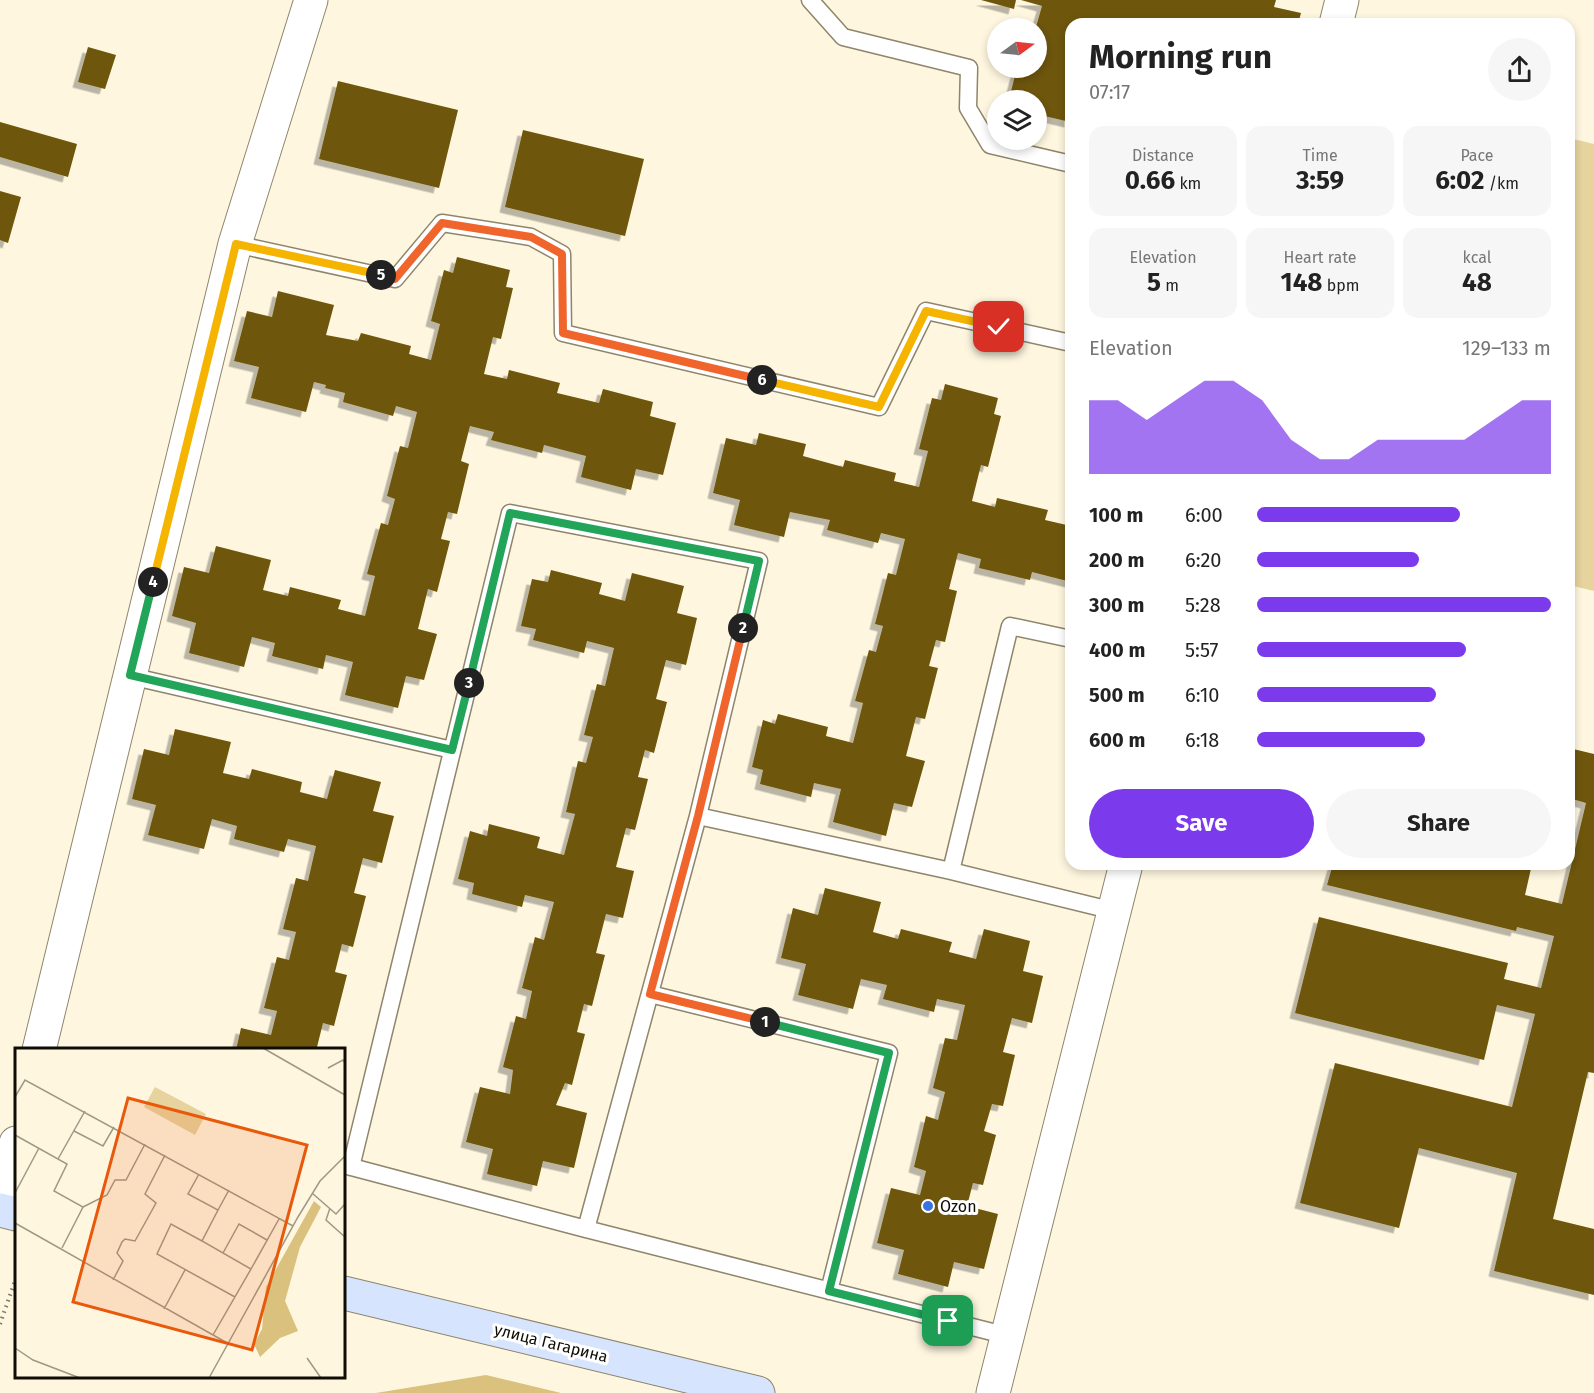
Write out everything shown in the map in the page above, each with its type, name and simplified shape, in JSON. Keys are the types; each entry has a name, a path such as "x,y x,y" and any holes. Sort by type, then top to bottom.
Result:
{"street":[{"path":"39,1048 236,244 311,0"},
{"path":"1338,18 1342,0"},
{"path":"993,1393 1124,870"},
{"path":"15,1147 0,1210 15,1214"},
{"name":"улица Гагарина","path":"345,1293 758,1393"}],"lane":[{"path":"810,0 843,37 969,68 968,108 990,145 1065,163"},
{"path":"236,244 395,279 442,223 531,237 562,254 563,333 879,407 926,311 1065,342"},
{"path":"586,1229 698,816 759,561 510,513 347,1166 586,1229 1008,1336"},
{"path":"951,871 1010,626 1065,638"},
{"path":"130,675 452,750"},
{"path":"698,816 951,871 1114,911"},
{"path":"650,994 889,1053 829,1291"}],"path":[{"path":"0,1324 15,1281"}],"shaded area":[{"path":"1575,139 1594,144 1594,591 1575,586"},
{"path":"486,1375 561,1393 376,1393"}],"building":[{"path":"981,0 1016,0 1014,9"},
{"path":"1021,0 1276,0 1274,7 1301,13 1300,18 1065,18 1065,121 1047,117 1047,90 1011,90 1014,78 1047,78 1047,18 1039,18 1042,6"},
{"path":"88,47 116,55 105,89 78,82"},
{"path":"338,81 458,110 439,188 319,159"},
{"path":"0,122 77,144 68,177 0,157"},
{"path":"523,130 644,159 625,236 505,207"},
{"path":"0,191 21,197 8,243 0,240"},
{"path":"457,257 510,270 506,287 513,288 501,339 493,337 484,374 507,379 509,370 560,383 557,393 599,403 603,389 653,402 650,416 676,423 663,475 636,469 631,490 581,477 586,456 544,445 542,453 491,440 494,432 470,426 461,461 469,464 457,514 448,512 441,539 450,541 437,592 428,589 418,629 437,634 424,680 406,676 398,708 345,695 353,662 326,655 323,669 272,656 275,643 252,637 244,667 189,653 196,623 172,616 184,567 209,573 216,546 271,560 263,590 288,596 290,587 341,600 338,609 365,616 375,576 367,574 381,523 388,525 395,499 387,496 400,446 408,448 417,412 396,406 393,416 343,402 345,393 325,388 326,385 314,382 306,412 251,398 259,367 234,361 247,311 272,317 278,291 334,305 326,335 358,341 361,333 411,346 409,354 431,360 440,324 431,321 444,270 453,273"},
{"path":"945,384 998,398 994,414 1001,416 988,467 981,465 972,501 995,507 997,498 1048,510 1045,520 1065,525 1065,580 1032,572 1030,580 979,568 981,559 958,553 949,589 957,591 945,642 936,640 929,666 938,668 925,719 916,717 906,756 925,761 912,807 894,803 886,836 833,822 841,789 814,783 811,797 760,784 763,770 752,767 763,720 775,724 778,714 828,727 826,736 853,743 863,703 855,701 869,650 876,652 883,626 875,624 888,573 896,575 905,539 881,533 878,543 827,530 830,520 790,512 784,537 734,525 740,500 713,493 726,438 756,445 759,433 806,444 803,456 843,467 845,460 896,473 894,481 919,487 928,451 919,449 932,398 941,400"},
{"path":"551,570 602,583 599,594 625,601 632,573 684,586 677,613 697,618 686,665 666,660 656,699 667,702 654,753 645,750 638,777 648,779 635,830 626,828 616,867 634,871 623,918 606,914 596,953 605,955 592,1006 584,1004 577,1032 585,1034 572,1085 565,1083 556,1105 587,1113 574,1168 543,1161 537,1186 487,1174 493,1149 466,1142 480,1087 510,1094 513,1070 503,1067 516,1016 526,1019 532,991 522,988 535,937 544,940 554,902 525,895 522,907 472,894 474,883 458,879 470,831 487,836 489,824 540,837 537,848 564,855 575,814 566,812 578,761 586,763 593,737 584,735 597,684 605,686 614,648 587,641 584,653 533,640 536,629 521,626 532,579 548,582"},
{"path":"175,729 231,742 223,773 249,779 252,769 302,782 300,792 327,799 335,770 381,782 373,811 394,816 382,863 363,858 354,893 366,896 353,947 342,944 335,972 347,975 334,1026 323,1023 317,1047 320,1048 236,1048 241,1028 271,1035 277,1011 264,1008 277,957 289,960 296,932 283,929 296,878 308,881 316,846 288,839 284,852 234,839 237,826 212,819 204,849 148,835 156,805 132,799 144,749 169,755"},
{"path":"1575,749 1594,754 1594,1073 1588,1072 1553,1219 1594,1229 1594,1295 1494,1271 1517,1173 1419,1148 1399,1228 1300,1203 1335,1063 1512,1107 1535,1014 1497,1005 1484,1060 1295,1013 1319,917 1508,963 1504,979 1541,988 1554,936 1517,927 1516,931 1327,885 1331,870 1531,870 1525,895 1562,904 1570,870 1575,870 1575,849 1586,803 1575,800"},
{"path":"825,888 881,902 873,932 898,939 901,929 952,942 949,952 976,959 984,929 1030,941 1023,971 1043,976 1032,1023 1012,1018 1003,1052 1015,1055 1003,1106 992,1104 984,1131 996,1135 983,1185 973,1183 967,1206 998,1214 984,1269 954,1262 948,1287 898,1274 904,1250 877,1243 891,1188 920,1195 926,1171 914,1167 926,1116 938,1120 945,1092 933,1088 945,1038 957,1040 965,1005 937,999 934,1012 883,999 887,985 861,979 853,1009 798,995 806,964 781,958 793,908 818,915"}],"place":[{"name":"Ozon","path":"928,1206"}],"route":[{"path":"948,1321 829,1291 889,1053 650,994 698,816 759,561 510,513 452,750 130,675 236,244 395,279 442,223 531,237 562,254 563,333 879,407 926,311 999,327"}]}
